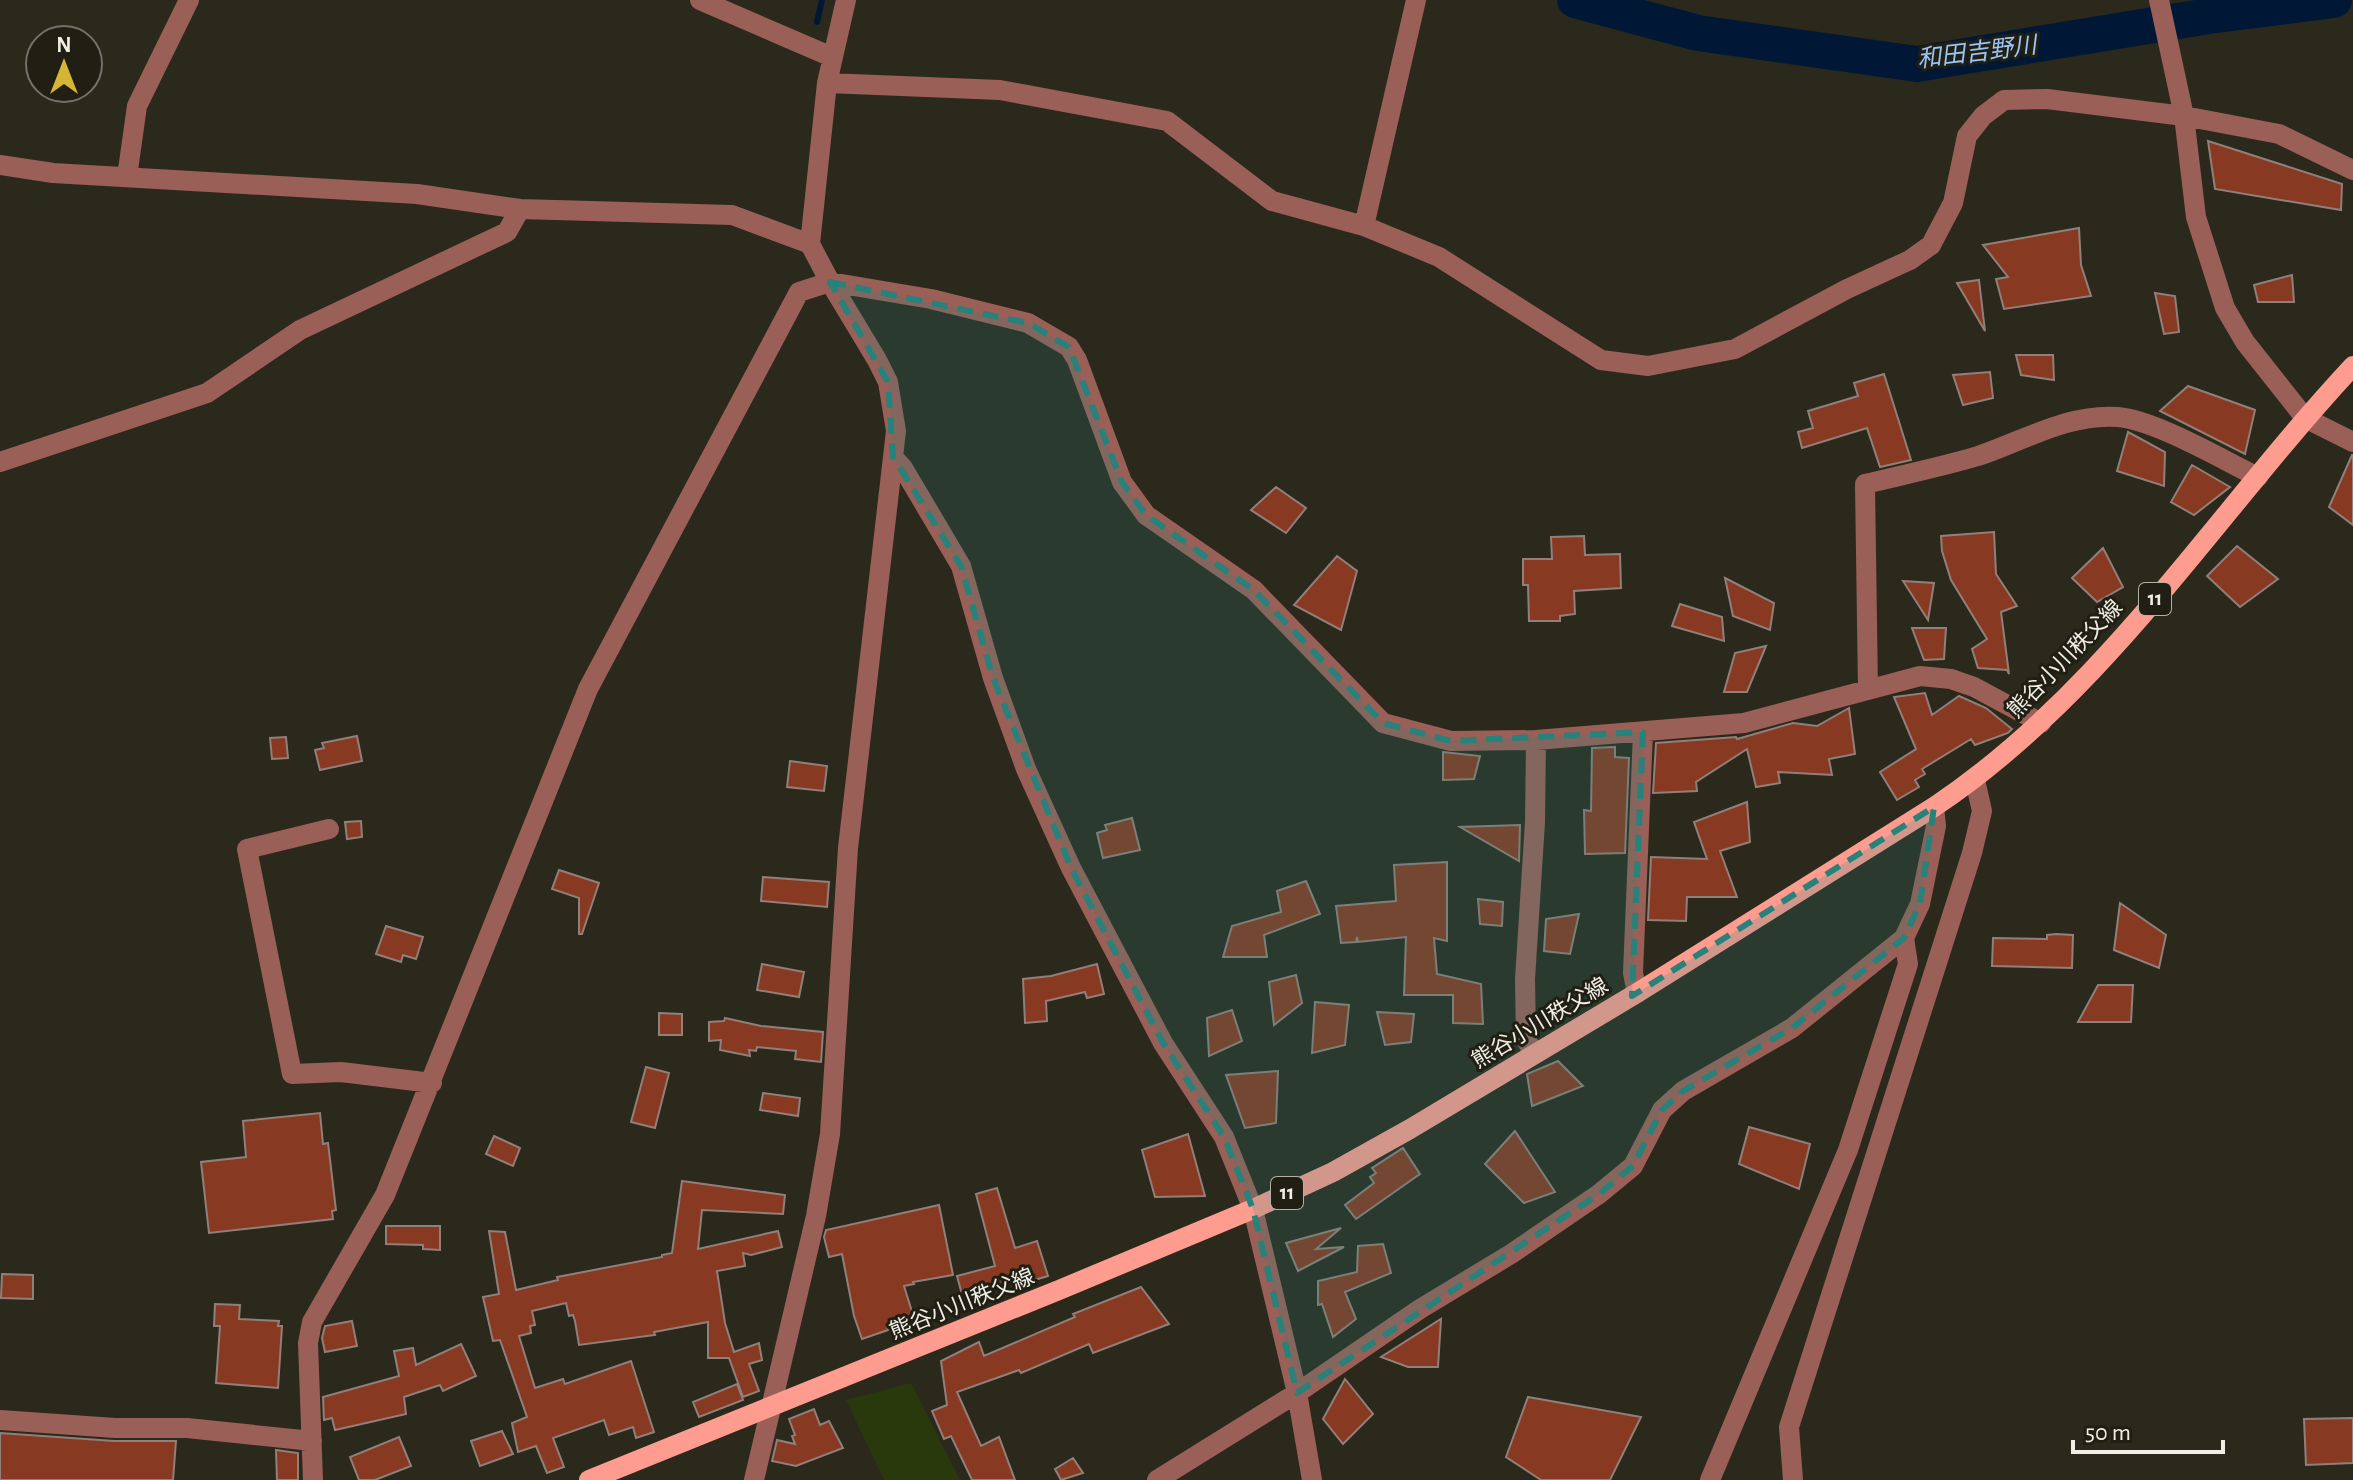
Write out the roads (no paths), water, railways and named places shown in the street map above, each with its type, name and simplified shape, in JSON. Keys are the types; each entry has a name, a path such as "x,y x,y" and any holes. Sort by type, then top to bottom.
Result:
{"main road":[{"name":"熊谷小川秩父線","path":"589,1480 771,1409 1253,1209 1333,1172 1637,993 1934,807 1975,780 2088,677 2305,418 2353,366"}],"street":[{"path":"127,177 137,106 189,0"},
{"path":"700,0 832,57"},
{"path":"754,1480 816,1216 830,1134 848,848 896,431 888,382 810,244 827,83 846,0"},
{"path":"1364,226 1416,0"},
{"path":"2159,0 2184,116 2196,217 2225,308 2245,342 2305,418 2353,442"},
{"path":"827,83 1000,90 1167,121 1272,201 1364,226 1439,257 1601,360 1648,366 1735,349 1931,245 1953,203 1967,136 1983,116 2004,100 2047,99 2184,116 2279,134 2353,170"},
{"path":"0,165 53,173 417,194 520,209 732,215 810,244"},
{"path":"0,462 207,393 300,330 507,232 520,209"},
{"path":"313,1480 308,1343 312,1322 385,1195 588,689 799,292 830,282 931,299 1028,323 1069,347 1077,360 1122,482 1146,515 1254,590 1383,723 1451,741 1536,740 1643,732 1744,723 1920,676 1951,679 1974,687 2041,723"},
{"path":"1868,690 1865,484 1978,456 2065,424 2096,417 2120,417 2144,423 2258,477"},
{"path":"893,457 903,468 961,566 993,678 1026,769 1071,868 1163,1043 1224,1137 1253,1209 1297,1393 1312,1480"},
{"path":"1637,993 1633,973 1643,732"},
{"path":"1534,1054 1526,1039 1525,979 1535,822 1536,740"},
{"path":"1793,1480 1789,1427 1972,853 1982,811 1975,780"},
{"path":"1157,1480 1297,1393 1420,1309 1511,1254 1599,1194 1633,1166 1662,1110 1683,1091 1792,1028 1904,938 1920,904 1936,826 1934,807"},
{"path":"329,829 247,849 292,1074 341,1072 432,1083"},
{"path":"1710,1480 1848,1150 1908,964 1904,938"},
{"path":"0,1420 115,1428 187,1428 312,1441"}],"waterway":[{"path":"817,22 822,0"},
{"name":"和田吉野川","path":"1575,0 1698,33 1917,64 2209,16 2334,0"}]}
